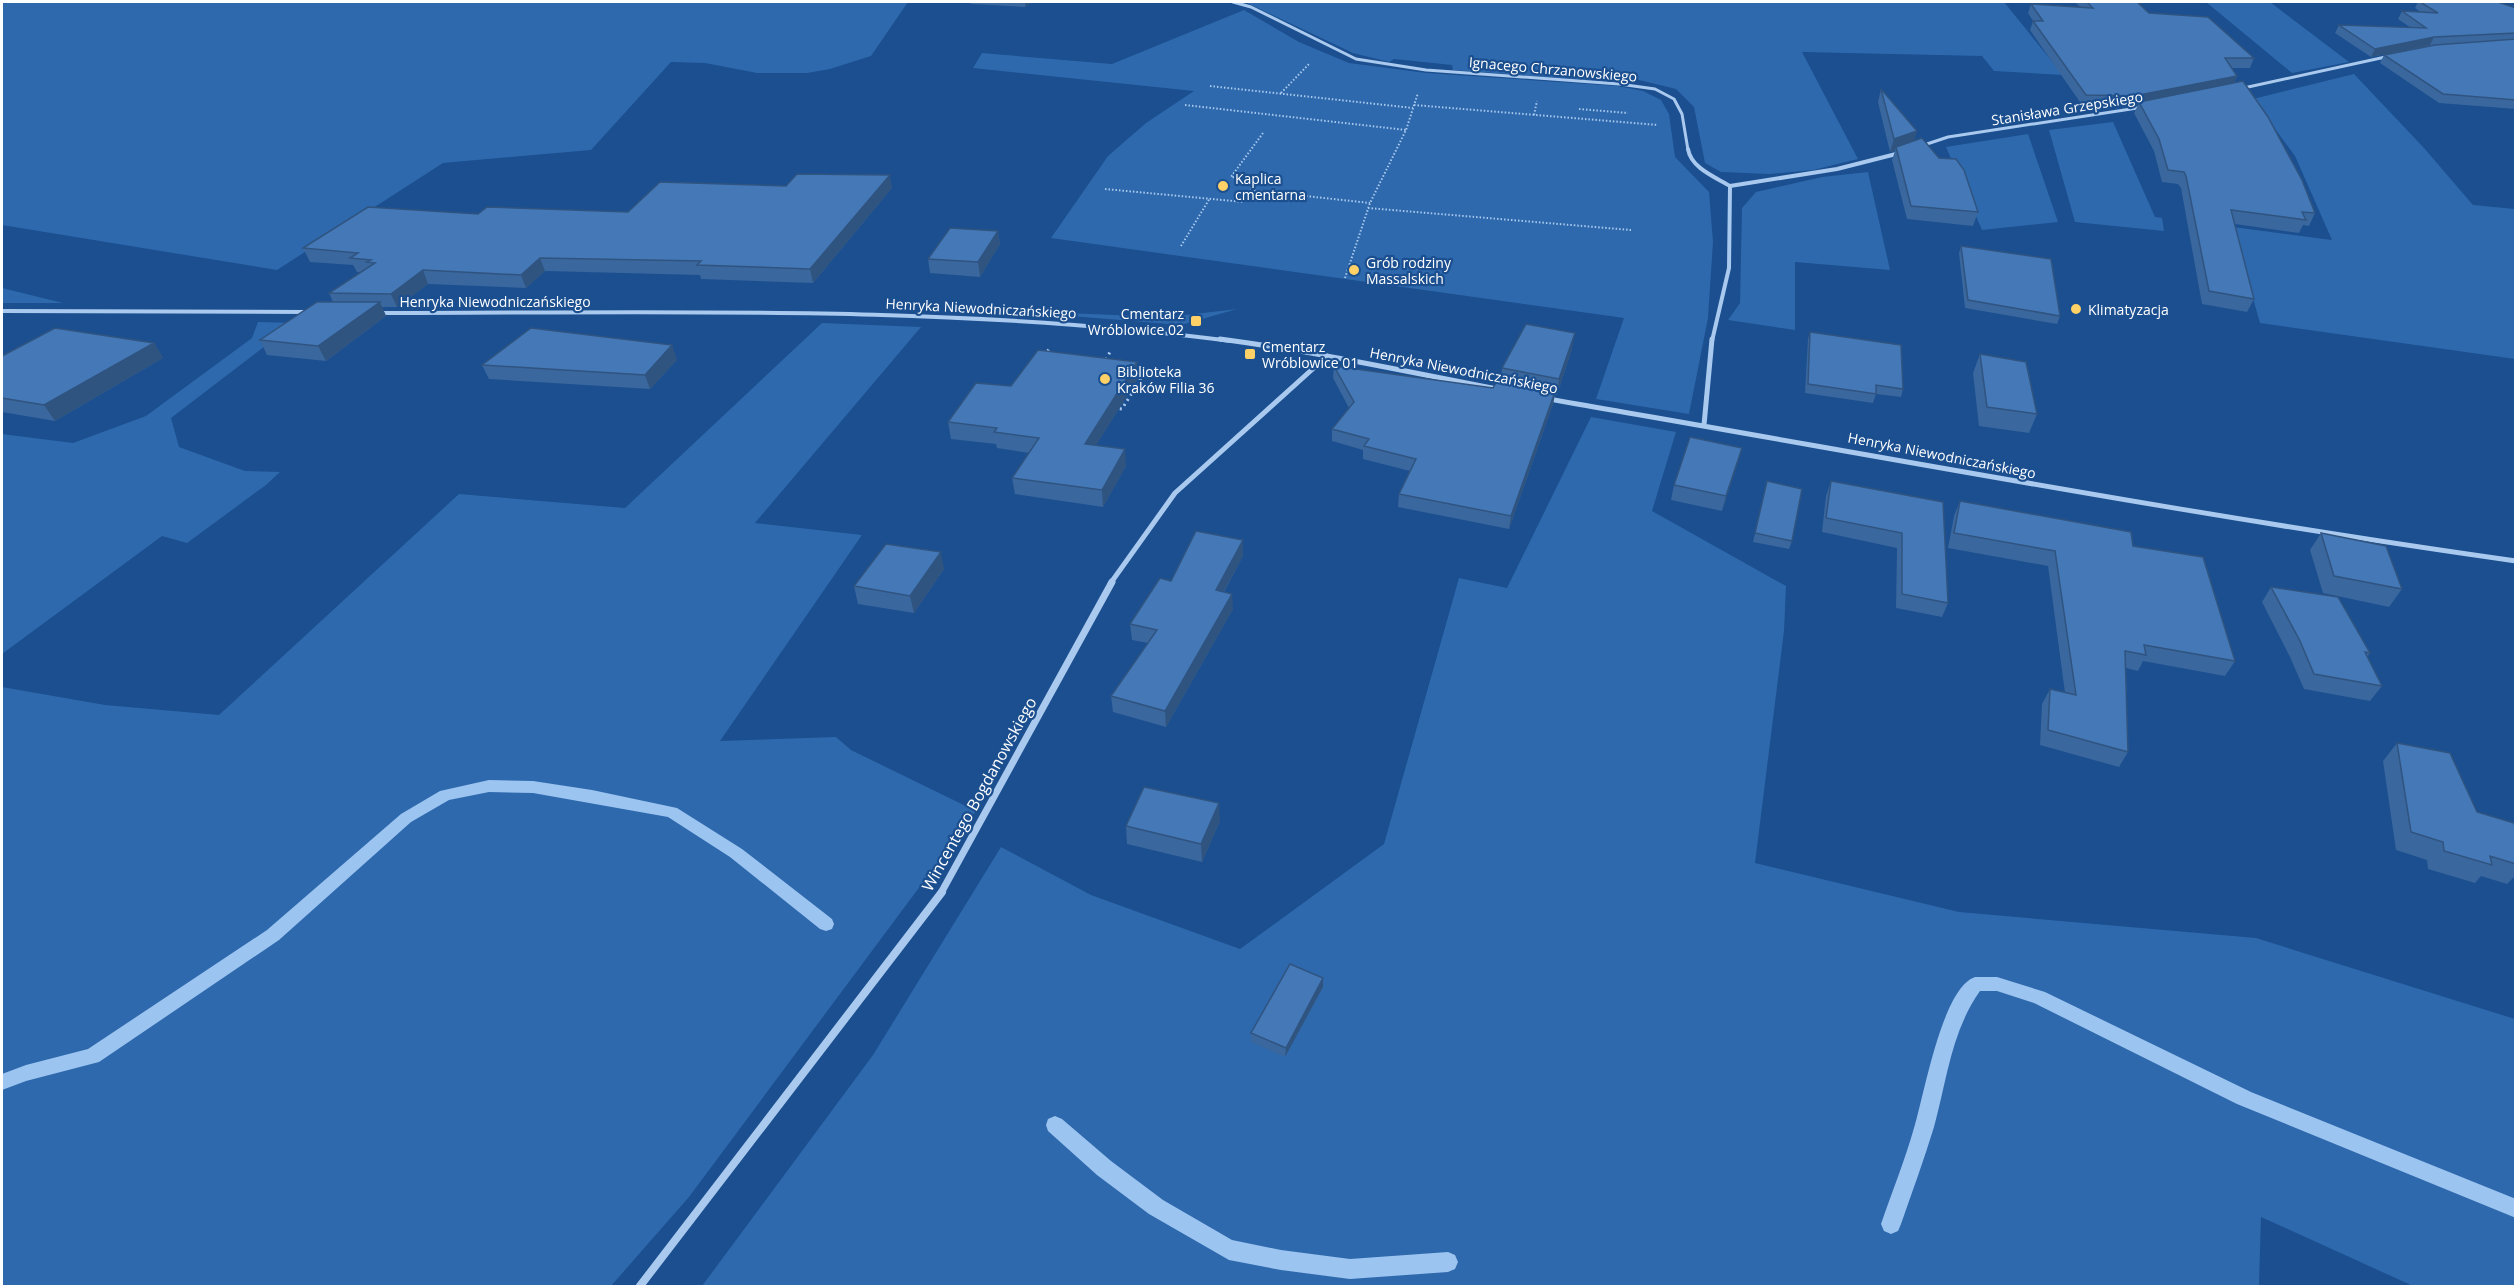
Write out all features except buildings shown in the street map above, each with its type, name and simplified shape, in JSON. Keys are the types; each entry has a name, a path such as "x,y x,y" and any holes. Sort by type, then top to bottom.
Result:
{"street":[{"name":"Ignacego Chrzanowskiego","path":"1233,2 1251,7 1356,59 1426,70 1619,84 1655,89 1674,99 1682,114 1689,154 1702,170 1730,186"},
{"path":"2237,89 2400,54"},
{"name":"Stanisława Grzepskiego","path":"1916,147 1948,137 2151,106"},
{"path":"1704,425 1713,333 1729,268 1730,186 1864,165 1905,151"},
{"path":"2,310 318,312"},
{"name":"Henryka Niewodniczańskiego","path":"373,313 788,312 961,318 1210,337 1327,356 2076,492 2331,534 2516,561"},
{"name":"Wincentego Bogdanowskiego","path":"640,1287 944,890 1108,587 1175,493 1327,356"}],"path":[{"path":"1281,94 1310,63"},
{"path":"1210,86 1413,107 1663,126"},
{"path":"1345,278 1368,208 1406,130 1420,89"},
{"path":"1185,105 1406,130"},
{"path":"1571,108 1629,113"},
{"path":"1105,189 1244,202 1255,179 1231,177 1263,133"},
{"path":"1250,190 1370,204"},
{"path":"1181,246 1210,198"},
{"path":"1368,208 1631,230"},
{"path":"1018,389 1055,341"},
{"path":"1100,370 1114,345"},
{"path":"1040,362 1112,373 1143,375 1122,409 1077,404"}],"shaded area":[{"path":"2,2 908,2 871,56 830,69 807,73 757,73 705,63 671,62 591,150 443,163 277,270 2,225"},
{"path":"1245,2 2004,2 2063,75 1994,71 1982,56 1802,52 1858,159 1813,170 1769,174 1721,172 1705,163 1694,107 1676,89 1635,79 1605,81 1453,70 1452,65 1394,59 1389,62 1353,53"},
{"path":"2206,2 2270,2 2349,62 2292,73"},
{"path":"1244,10 1299,42 1349,63 1426,73 1617,86 1643,91 1661,100 1669,114 1675,157 1709,192 1713,242 1708,318 1689,414 1596,399 1624,318 1051,238 1108,156 1146,123 1194,91 973,68 982,53 1112,64"},
{"path":"2354,74 2424,148 2473,205 2515,209 2515,359 2260,323 2233,227 2332,240 2295,156 2253,99"},
{"path":"2113,122 2155,217 2162,218 2164,231 2075,222 2049,130"},
{"path":"2028,134 2058,222 1982,230 1946,147"},
{"path":"1868,172 1890,270 1795,262 1795,330 1728,320 1740,303 1742,208 1756,192 1822,177"},
{"path":"2,288 63,303 2,303"},
{"path":"1237,309 1181,325 1010,311 1169,317"},
{"path":"258,322 295,323 171,418 179,447 245,471 280,472 266,485 187,543 162,536 2,654 2,434 73,443 146,416 252,338"},
{"path":"822,323 921,327 755,523 862,535 720,741 836,737 851,750 976,811 689,1197 611,1286 2,1286 2,687 105,705 219,715 459,494 625,508"},
{"path":"1591,417 1676,432 1652,511 1786,586 1784,631 1755,863 1959,912 2256,938 2515,1019 2515,1286 2413,1286 2261,1217 2259,1286 702,1286 873,1055 1001,847 1091,895 1240,949 1384,844 1459,578 1507,588"}],"waterway":[{"path":"2,1082 26,1073 93,1056 273,935 406,818 445,795 489,786 533,787 672,812 736,853 826,924"},
{"path":"1891,1224 1924,1127 1948,1034 1964,999 1975,984 1997,984 2039,997 2244,1098 2516,1209"},
{"path":"1055,1125 1104,1168 1156,1207 1229,1250 1281,1260 1350,1269 1448,1262"}],"place":[{"name":"Kaplica cmentarna","path":"1223,186"},
{"name":"Grób rodziny Massalskich","path":"1354,270"},
{"name":"Klimatyzacja","path":"2076,309"},
{"name":"Cmentarz Wróblowice 02","path":"1196,321"},
{"name":"Cmentarz Wróblowice 01","path":"1250,354"},
{"name":"Biblioteka Kraków Filia 36","path":"1105,379"}]}
